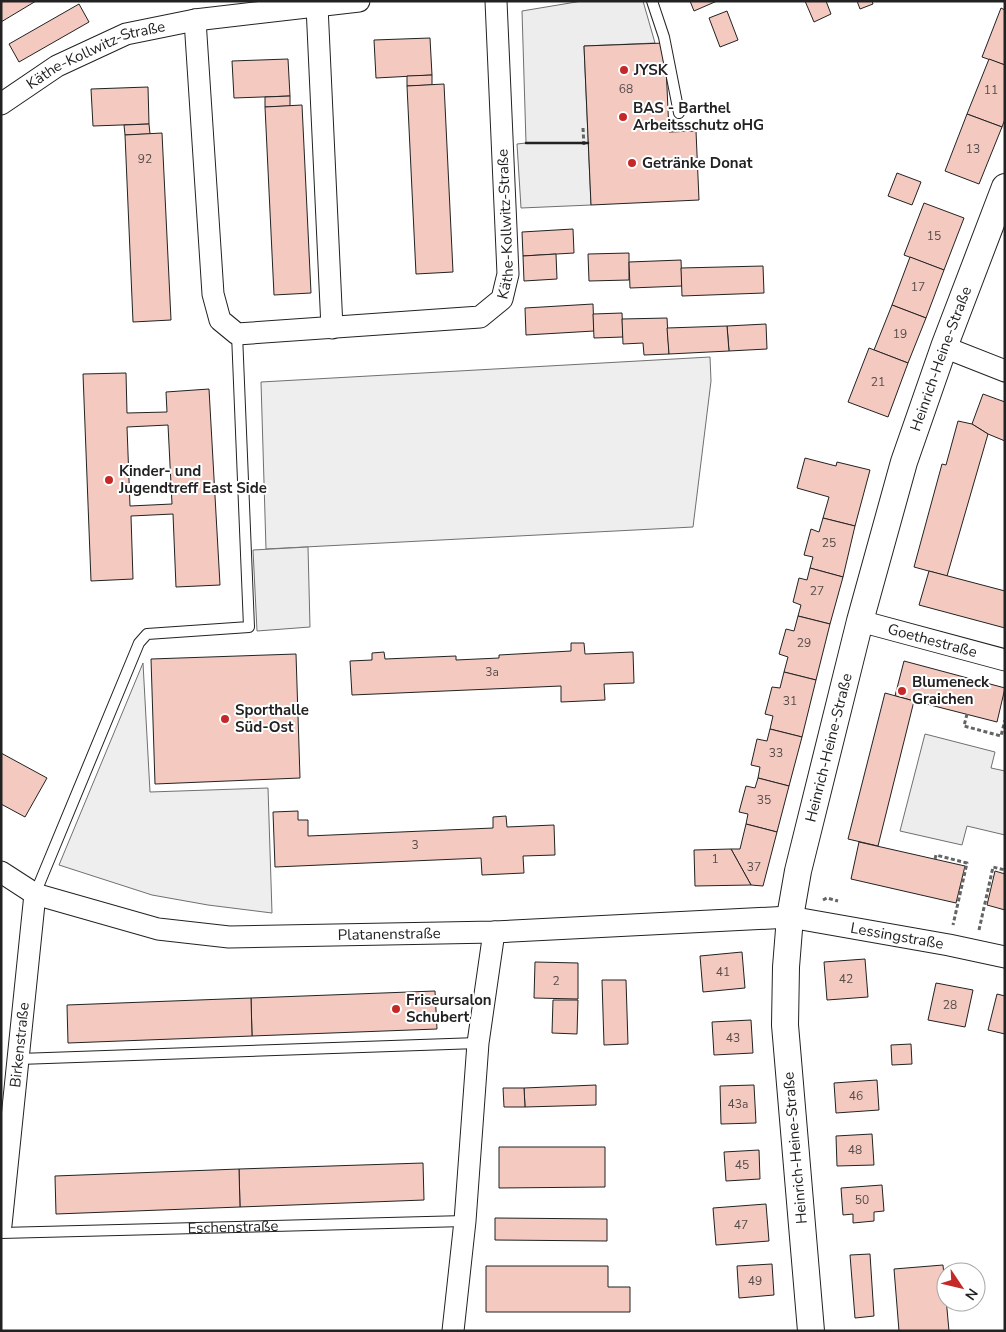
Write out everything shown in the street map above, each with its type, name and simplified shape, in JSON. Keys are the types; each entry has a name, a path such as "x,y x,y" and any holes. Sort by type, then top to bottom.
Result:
{"street":[{"name":"Käthe-Kollwitz-Straße","path":"1,104 57,66 126,34 195,20 358,1"},
{"name":"Käthe-Kollwitz-Straße","path":"237,334 480,317 502,299 508,274 496,1"},
{"path":"317,6 332,328"},
{"path":"195,20 213,294 220,320 237,334"},
{"name":"Heinrich-Heine-Straße","path":"811,1331 785,1025 786,967 790,917 798,871 860,621 904,462 944,347 1005,187"},
{"path":"944,347 1005,371"},
{"name":"Goethestraße","path":"860,621 1005,660"},
{"name":"Platanenstraße","path":"1,872 35,894 158,929 229,938 494,932 790,917"},
{"name":"Birkenstraße","path":"1,1224 35,894"},
{"name":"Lessingstraße","path":"790,917 949,945 1005,957"},
{"path":"453,1331 465,1221 478,1044 494,932"}],"lane":[{"path":"652,1 664,37 679,113"},
{"path":"35,894 139,643 147,634 249,627 237,334"},
{"path":"19,1059 478,1044"},
{"name":"Eschenstraße","path":"1,1233 465,1221"}],"path":[{"path":"584,128 584,148"},
{"path":"967,714 964,726 1001,736 1005,720"},
{"path":"935,859 936,856 967,863 949,945"},
{"path":"974,950 993,867 1005,870"}],"shaded area":[{"path":"582,1 643,1 655,43 584,46 591,205 521,208 517,144 526,143 522,11"},
{"path":"710,357 711,381 693,527 266,549 261,382"},
{"path":"308,547 310,627 257,631 253,550"},
{"path":"143,663 150,792 268,788 272,913 208,905 152,895 59,865"},
{"path":"925,734 995,752 991,768 1005,771 1005,835 967,826 962,845 900,831"}],"building":[{"path":"1,1 36,1 1,22"},
{"path":"690,1 717,1 694,11"},
{"path":"805,1 826,1 831,14 814,22"},
{"path":"857,1 872,1 873,4 860,9"},
{"path":"79,4 89,22 19,62 9,44"},
{"path":"1001,8 1005,10 1005,65 982,57"},
{"path":"727,11 738,40 720,47 709,18"},
{"path":"430,38 432,75 376,78 374,40"},
{"path":"665,43 669,132 696,131 699,200 591,205 584,46"},
{"path":"288,59 290,96 234,98 232,61"},
{"path":"989,59 1005,65 1005,119 1002,127 967,114"},
{"path":"432,75 432,85 407,86 407,76"},
{"path":"444,84 453,272 416,274 407,86"},
{"path":"148,87 149,124 93,126 91,89"},
{"path":"290,96 290,106 265,107 265,97"},
{"path":"302,105 311,293 274,295 265,107"},
{"path":"967,114 1002,127 979,184 945,171"},
{"path":"149,124 150,134 125,135 124,125"},
{"path":"162,133 171,320 133,322 125,135"},
{"path":"897,173 921,182 912,205 888,196"},
{"path":"924,203 964,218 944,270 904,255"},
{"path":"573,229 574,253 523,256 522,232"},
{"path":"629,253 629,280 589,281 588,254"},
{"path":"556,254 557,279 524,281 523,256"},
{"path":"910,257 944,270 926,318 892,305"},
{"path":"681,260 682,286 630,288 629,262"},
{"path":"763,266 764,293 682,296 681,268"},
{"path":"593,304 594,331 526,335 525,308"},
{"path":"892,305 926,318 908,363 874,350"},
{"path":"622,313 623,337 594,338 593,314"},
{"path":"667,318 669,354 644,355 643,343 623,344 622,319"},
{"path":"766,324 767,349 729,351 727,326"},
{"path":"727,326 729,351 669,354 667,328"},
{"path":"869,348 908,363 888,417 848,402"},
{"path":"126,373 127,413 167,412 166,392 209,389 220,585 176,587 173,514 131,516 133,579 91,581 83,374","holes":["168,425 172,504 130,506 127,427"]},
{"path":"983,394 1005,402 1005,441 988,434 972,424"},
{"path":"958,421 972,424 988,434 947,576 914,567 942,464 946,465"},
{"path":"805,458 836,466 837,462 870,470 855,526 823,518 829,497 797,488"},
{"path":"823,518 855,526 843,577 810,568 813,557 804,555 811,529 819,532"},
{"path":"810,568 843,577 830,624 798,616 801,605 793,602 799,578 807,580"},
{"path":"929,571 1005,591 1005,628 919,605"},
{"path":"798,616 830,624 816,680 784,672 788,657 779,654 786,629 794,631"},
{"path":"571,643 584,643 585,654 633,652 634,683 604,684 605,700 561,702 561,686 352,695 350,661 372,660 372,653 384,652 385,659 456,656 456,660 499,658 499,655 571,651"},
{"name":"Sporthalle Süd-Ost","path":"296,654 300,778 155,784 151,659"},
{"path":"904,661 1005,688 997,722 895,696"},
{"path":"784,672 816,680 802,737 770,729 773,716 765,714 772,687 780,688"},
{"path":"885,693 914,701 878,846 848,839"},
{"path":"770,729 802,737 789,786 758,778 760,767 751,765 757,739 767,741"},
{"path":"1,753 47,778 25,817 1,804"},
{"path":"758,778 789,786 777,832 746,824 748,814 739,812 746,786 755,788"},
{"path":"298,811 298,820 308,820 308,836 493,828 493,817 506,816 507,827 554,825 555,855 523,856 524,873 482,875 481,858 275,867 273,812"},
{"path":"746,824 777,832 763,886 751,885 731,849 740,849"},
{"path":"859,842 965,866 956,903 851,879"},
{"path":"731,849 751,885 695,886 694,850"},
{"path":"995,871 1005,874 1005,910 987,905"},
{"path":"742,952 745,988 703,992 700,956"},
{"path":"865,959 868,997 827,1000 824,962"},
{"path":"535,962 578,963 578,999 534,998"},
{"path":"602,980 626,980 628,1044 604,1045"},
{"path":"936,983 973,990 965,1027 928,1020"},
{"path":"435,991 437,1029 252,1036 251,998"},
{"path":"997,994 1005,996 1005,1034 988,1030"},
{"path":"251,998 252,1036 68,1043 67,1005"},
{"path":"553,1000 578,1000 577,1034 552,1033"},
{"path":"751,1020 753,1053 714,1055 712,1022"},
{"path":"911,1044 912,1064 892,1065 891,1045"},
{"path":"877,1080 879,1110 836,1113 834,1083"},
{"path":"596,1085 596,1105 525,1107 524,1088"},
{"path":"754,1085 756,1123 721,1124 720,1086"},
{"path":"503,1088 524,1088 525,1107 504,1107"},
{"path":"872,1134 874,1165 837,1166 836,1136"},
{"path":"499,1147 605,1147 605,1187 499,1188"},
{"path":"759,1150 760,1179 726,1181 724,1152"},
{"path":"423,1163 424,1200 240,1207 239,1169"},
{"path":"239,1169 240,1207 56,1214 55,1176"},
{"path":"882,1185 884,1211 874,1212 874,1221 853,1223 853,1214 843,1215 841,1188"},
{"path":"766,1204 769,1241 716,1245 713,1208"},
{"path":"495,1218 607,1219 607,1241 495,1240"},
{"path":"870,1254 874,1316 855,1318 850,1255"},
{"path":"772,1264 774,1295 739,1298 737,1266"},
{"path":"486,1266 608,1266 608,1287 630,1287 630,1312 486,1312"},
{"path":"936,1266 936,1312 947,1312 949,1331 899,1331 894,1269"}],"wall":[{"path":"526,143 588,143"}],"place":[{"name":"JYSK","path":"624,70"},
{"name":"BAS - Barthel Arbeitsschutz oHG","path":"623,117"},
{"name":"Getränke Donat","path":"632,163"},
{"name":"Kinder- und Jugendtreff East Side","path":"109,480"},
{"name":"Blumeneck Graichen","path":"902,691"},
{"name":"Sporthalle Süd-Ost","path":"225,719"},
{"name":"Friseursalon Schubert","path":"396,1009"}]}
